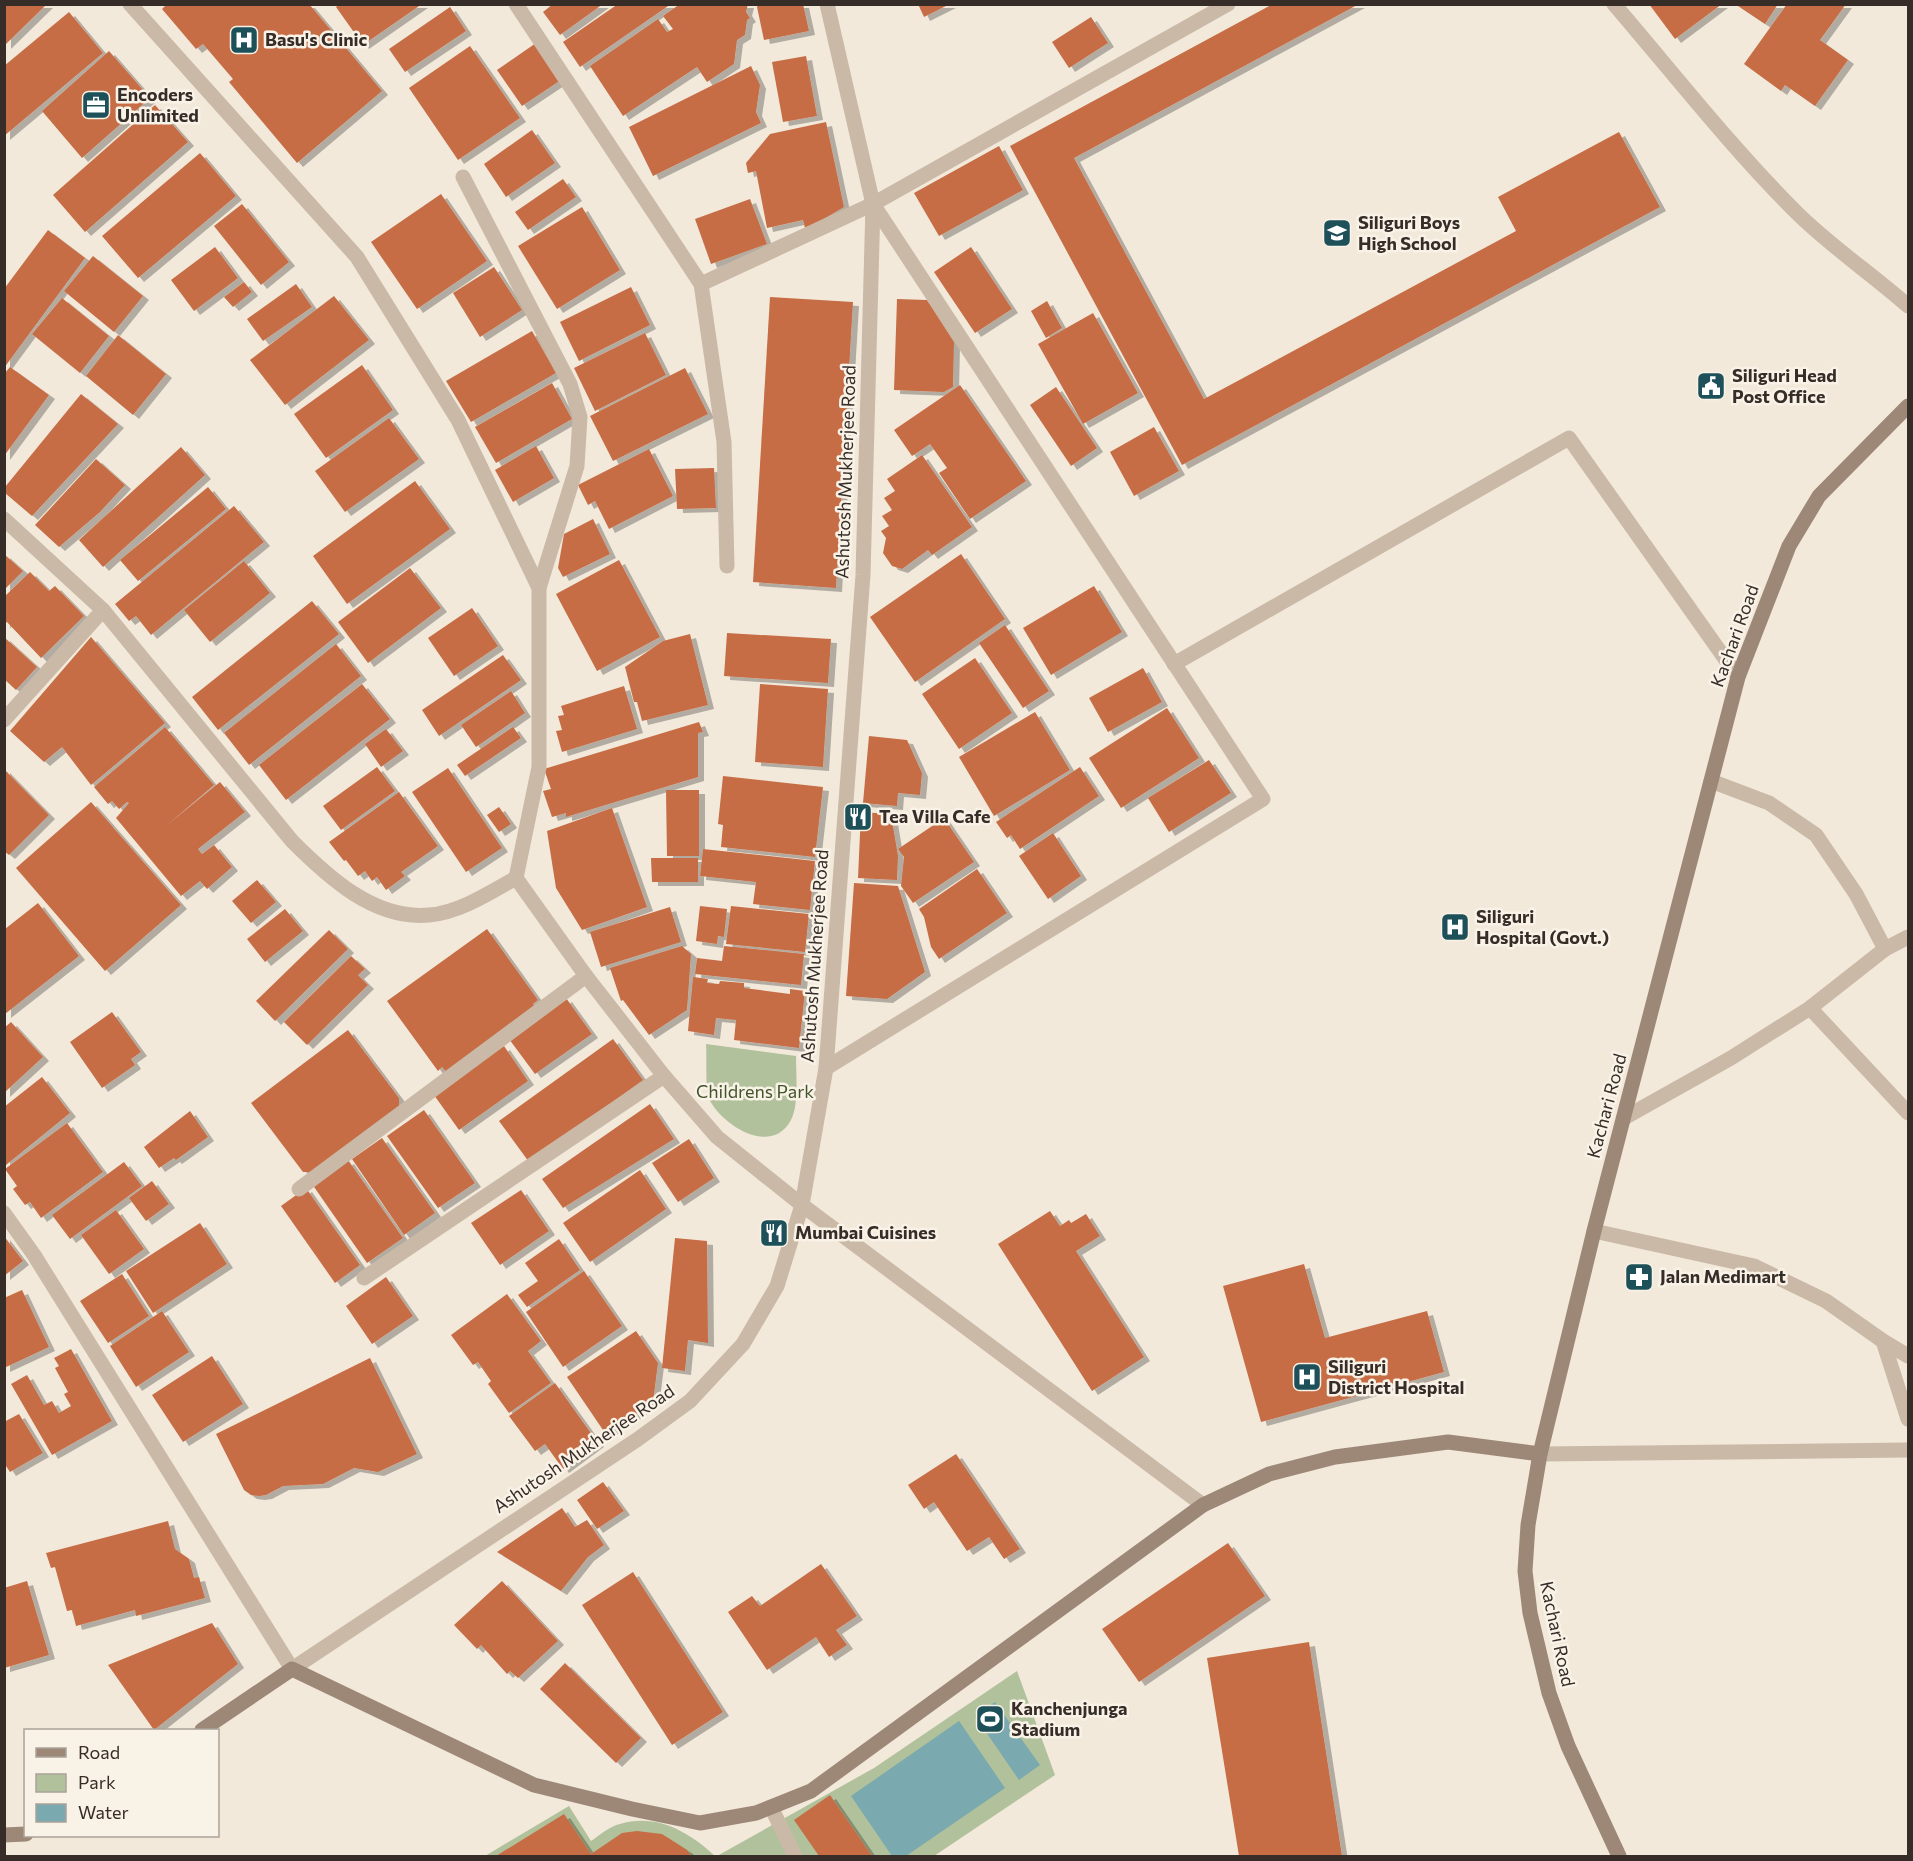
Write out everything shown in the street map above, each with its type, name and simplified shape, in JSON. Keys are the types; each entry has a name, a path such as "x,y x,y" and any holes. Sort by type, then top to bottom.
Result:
{"street":[{"path":"130,4 357,257 458,420 539,588"},
{"path":"516,4 701,284 724,442 727,566"},
{"name":"Ashutosh Mukherjee Road","path":"292,1669 690,1401 743,1344 777,1286 802,1205 826,1068 863,575 873,204 826,4"},
{"path":"701,284 873,204 1228,4"},
{"path":"1614,4 1797,213 1837,249 1908,306"},
{"path":"463,177 570,384 580,417 577,466 539,588 539,767 516,878 586,976 664,1076 717,1137 802,1205 1203,1505"},
{"path":"826,1068 1263,799 873,204"},
{"name":"Kachari Road","path":"1619,1857 1568,1746 1547,1684 1530,1613 1525,1571 1528,1525 1540,1454 1594,1231 1738,677 1789,546 1819,496 1908,406"},
{"path":"1174,663 1569,438 1738,677"},
{"path":"4,519 103,610 292,841 322,870 352,892 383,909 410,915 430,915 468,904 516,878"},
{"path":"4,720 103,610"},
{"path":"1711,781 1768,803 1816,835 1856,894 1885,949"},
{"path":"1624,1118 1731,1058 1810,1008 1885,949 1908,937"},
{"path":"299,1189 586,976"},
{"path":"1810,1008 1908,1113"},
{"path":"364,1278 664,1076"},
{"path":"4,1213 34,1256 292,1669 534,1785 700,1823 756,1813 811,1791 1203,1505 1269,1474 1335,1457 1448,1442 1540,1454 1908,1450"},
{"path":"1594,1231 1754,1266 1826,1301 1908,1356"},
{"path":"1883,1341 1908,1419"},
{"path":"205,1729 292,1669"},
{"path":"771,1807 795,1857"},
{"path":"4,1836 24,1834"}],"green space":[{"name":"Childrens Park","path":"706,1044 796,1056 794,1114 782,1131 772,1136 747,1133 735,1127 715,1109 708,1095"},
{"name":"Kanchenjunga Stadium","path":"1017,1671 1055,1775 934,1856 717,1856 874,1768"},
{"path":"569,1806 591,1841 616,1825 647,1821 683,1832 715,1856 485,1856"}],"water":[{"path":"995,1702 1040,1765 1019,1780 975,1716"},
{"path":"959,1721 1005,1788 906,1856 892,1856 851,1796"}],"building":[{"path":"5,4 47,4 5,45"},
{"path":"167,4 309,4 382,91 297,163 229,82 233,79 203,44 196,49 162,9"},
{"path":"340,4 422,4 363,45 336,7"},
{"path":"553,4 603,4 560,35 543,12"},
{"path":"618,4 671,4 580,67 563,42"},
{"path":"680,4 748,4 746,12 750,18 747,20 745,35 737,40 734,64 707,82 697,67 623,116 590,66 658,19 667,32 673,29 663,16"},
{"path":"759,4 803,4 809,31 764,40 757,7"},
{"path":"918,4 950,4 924,17"},
{"path":"1273,4 1359,4 1074,158 1204,399 1516,231 1498,197 1619,132 1660,207 1182,465 1010,146"},
{"path":"1649,4 1722,4 1675,39"},
{"path":"1735,4 1778,4 1765,24"},
{"path":"1787,4 1846,4 1820,40 1848,60 1815,106 1785,85 1781,91 1744,64"},
{"path":"450,7 466,31 405,72 389,49"},
{"path":"69,12 103,53 4,136 4,66"},
{"path":"1091,17 1108,43 1069,68 1052,42"},
{"path":"536,43 561,80 522,106 497,70"},
{"path":"470,46 520,118 458,160 409,88"},
{"name":"Encoders Unlimited","path":"109,51 150,98 82,158 42,111"},
{"path":"806,56 817,116 783,122 772,62"},
{"path":"751,66 760,85 756,112 761,123 653,176 629,127"},
{"path":"155,105 188,142 85,232 53,195"},
{"path":"826,122 844,207 805,228 803,220 767,228 756,171 748,173 746,163 770,134"},
{"path":"532,130 555,163 506,197 484,164"},
{"path":"999,146 1023,190 939,236 914,193"},
{"path":"200,153 236,196 138,278 102,236"},
{"path":"563,179 576,197 528,230 515,212"},
{"path":"441,194 487,261 417,309 371,242"},
{"path":"750,199 767,244 711,264 695,219"},
{"path":"242,204 289,262 261,285 214,226"},
{"path":"582,207 620,270 557,309 518,246"},
{"path":"48,230 85,258 4,368 4,289"},
{"path":"215,247 238,278 194,311 171,280"},
{"path":"971,247 1012,309 975,333 934,272"},
{"path":"93,256 143,296 114,332 64,291"},
{"path":"494,267 522,310 480,337 453,293"},
{"path":"244,282 252,292 233,307 224,297"},
{"path":"296,284 312,307 263,341 247,319"},
{"path":"631,287 650,325 579,361 560,322"},
{"path":"334,296 369,340 285,405 250,360"},
{"path":"770,297 853,302 836,588 753,582"},
{"path":"62,298 109,336 80,373 32,334"},
{"path":"897,299 927,300 954,342 953,387 944,392 894,390"},
{"path":"1047,301 1062,328 1046,338 1031,311"},
{"path":"1093,313 1138,393 1083,424 1038,344"},
{"path":"532,331 556,373 471,422 446,381"},
{"path":"645,333 666,375 595,411 574,368"},
{"path":"118,335 166,374 133,415 86,376"},
{"path":"362,365 393,410 326,458 294,414"},
{"path":"10,367 49,395 4,456 4,374"},
{"path":"685,368 708,414 613,461 590,416"},
{"path":"552,383 572,419 496,463 475,427"},
{"path":"960,385 1026,481 970,519 939,473 947,468 930,444 912,456 894,430"},
{"path":"1056,387 1097,448 1071,466 1030,405"},
{"path":"81,394 118,424 32,516 5,493 5,487"},
{"path":"389,418 419,459 345,512 315,471"},
{"path":"1154,427 1179,471 1134,496 1110,452"},
{"path":"536,446 554,478 513,502 495,470"},
{"path":"181,447 205,475 103,567 79,540"},
{"path":"649,449 673,496 609,529 595,501 588,505 578,485"},
{"path":"922,455 972,527 932,555 928,550 902,569 892,566 883,553 886,538 881,531 889,526 882,516 892,510 884,498 895,491 887,479"},
{"path":"96,459 125,485 100,512 59,547 35,525"},
{"path":"714,468 716,508 677,509 675,469"},
{"path":"415,481 450,529 347,604 313,556"},
{"path":"208,487 226,509 138,581 120,560"},
{"path":"234,506 264,542 151,635 136,616 129,621 115,604"},
{"path":"593,519 610,554 563,577 558,568 564,534"},
{"path":"4,554 23,571 4,590"},
{"path":"961,554 1005,619 915,682 870,617"},
{"path":"619,560 660,637 597,671 556,594"},
{"path":"244,561 270,593 210,642 184,610"},
{"path":"410,568 441,608 368,663 338,622"},
{"path":"30,572 49,591 55,586 84,616 41,658 7,622 4,624 4,597"},
{"path":"1094,586 1122,632 1051,675 1023,628"},
{"path":"312,601 339,634 218,730 192,697"},
{"path":"472,608 498,646 454,676 428,638"},
{"path":"1005,625 1049,691 1023,708 979,643"},
{"path":"727,633 831,639 828,683 724,676"},
{"path":"690,634 708,705 642,721 637,702 634,702 625,667 663,641"},
{"path":"4,637 37,667 16,690 4,679"},
{"path":"91,637 165,723 91,785 62,747 44,762 10,731"},
{"path":"336,644 361,676 249,765 224,733"},
{"path":"503,655 521,680 439,736 422,710"},
{"path":"975,658 1012,713 959,749 922,694"},
{"path":"1143,668 1162,702 1108,732 1089,698"},
{"path":"362,684 390,719 286,800 259,765"},
{"path":"760,684 828,689 823,767 755,762"},
{"path":"624,686 637,729 562,752 556,731 562,730 558,716 564,715 561,706"},
{"path":"511,691 525,713 476,747 461,725"},
{"path":"1167,708 1199,758 1121,808 1089,758"},
{"path":"1035,712 1070,770 994,816 959,757"},
{"path":"699,722 703,732 698,733 698,777 566,817 566,813 552,817 543,791 551,789 544,769"},
{"path":"165,727 214,785 166,826 220,782 245,812 198,849 202,854 214,845 232,867 207,889 200,881 181,896 116,818 129,803 127,802 119,809 112,801 108,804 94,787"},
{"path":"513,727 521,738 465,776 457,765"},
{"path":"386,729 403,751 381,767 365,744"},
{"path":"869,736 907,740 922,773 920,795 898,793 897,806 863,803"},
{"path":"1209,760 1231,793 1169,832 1148,798"},
{"path":"377,767 395,791 341,830 323,806"},
{"path":"1080,767 1099,796 1020,849 1011,835 1007,838 996,822"},
{"path":"448,768 502,848 466,872 412,792"},
{"path":"4,769 49,815 9,855 4,851"},
{"path":"723,776 823,787 815,857 721,847 723,825 718,824"},
{"path":"666,790 699,790 699,856 667,856"},
{"path":"399,792 438,846 401,872 405,876 386,890 377,877 372,881 365,871 358,876 329,842"},
{"path":"91,802 181,905 105,971 16,868"},
{"path":"499,807 511,824 499,832 487,815"},
{"path":"612,808 647,907 582,930 556,888 547,831"},
{"path":"861,812 891,814 898,856 897,880 858,878"},
{"path":"944,818 974,862 913,903 901,886 904,857 898,849"},
{"path":"1053,833 1081,876 1048,899 1019,856"},
{"path":"703,849 815,861 810,910 753,904 756,882 700,876"},
{"path":"651,858 698,858 698,882 652,882"},
{"path":"977,869 1007,913 939,959 931,947 924,917 919,909"},
{"path":"257,880 276,902 251,923 232,901"},
{"path":"854,883 898,886 925,972 887,999 846,996"},
{"path":"38,903 79,956 5,1014 5,929"},
{"path":"700,906 727,909 724,937 718,936 717,944 696,941"},
{"path":"731,906 809,914 805,952 726,944"},
{"path":"670,907 681,942 601,967 590,932"},
{"path":"285,909 303,931 265,962 247,939"},
{"path":"487,929 538,1000 533,1004 537,1009 447,1073 442,1067 438,1071 387,1001"},
{"path":"329,930 348,949 275,1021 256,1001"},
{"path":"682,946 691,954 687,1010 649,1035 623,1000 621,1001 610,968"},
{"path":"724,946 804,954 801,985 695,974 697,958 722,961"},
{"path":"351,956 365,969 358,975 368,985 307,1045 284,1022"},
{"path":"693,977 708,979 707,983 719,984 720,981 744,983 744,988 790,994 790,989 805,991 799,1048 734,1040 736,1020 716,1018 714,1035 688,1031"},
{"path":"566,998 592,1034 535,1074 509,1039"},
{"path":"112,1012 141,1052 131,1059 135,1065 102,1088 70,1042"},
{"path":"11,1022 43,1057 4,1093 4,1028"},
{"path":"348,1030 399,1098 399,1108 313,1172 303,1172 251,1103"},
{"path":"613,1039 643,1080 529,1162 499,1121"},
{"path":"504,1046 528,1081 459,1130 434,1095"},
{"path":"42,1077 70,1113 6,1165 4,1162 4,1107"},
{"path":"650,1104 674,1139 563,1208 542,1179"},
{"path":"424,1110 475,1183 438,1208 387,1136"},
{"path":"190,1111 208,1137 176,1160 174,1158 159,1168 144,1147"},
{"path":"67,1123 103,1172 41,1218 30,1202 25,1205 13,1189 17,1186 5,1169"},
{"path":"382,1138 435,1213 404,1235 352,1159"},
{"path":"689,1139 714,1178 678,1202 652,1163"},
{"path":"348,1160 403,1238 367,1263 312,1184"},
{"path":"124,1162 142,1186 70,1239 52,1215"},
{"path":"640,1170 666,1209 590,1262 563,1223"},
{"path":"152,1181 169,1204 146,1221 129,1198"},
{"path":"306,1188 360,1265 335,1283 281,1206"},
{"path":"521,1190 549,1231 500,1265 471,1223"},
{"path":"116,1210 144,1249 109,1274 81,1235"},
{"path":"1050,1211 1060,1226 1069,1220 1071,1223 1086,1214 1100,1236 1076,1251 1144,1357 1092,1391 998,1244"},
{"path":"200,1223 227,1264 153,1313 126,1271"},
{"path":"4,1236 23,1261 4,1276"},
{"path":"675,1238 707,1241 708,1343 688,1340 685,1371 662,1368"},
{"path":"559,1239 580,1270 527,1307 518,1295 538,1281 525,1263"},
{"path":"1304,1264 1325,1338 1427,1311 1444,1372 1261,1422 1223,1286"},
{"path":"584,1271 622,1326 563,1367 526,1312"},
{"path":"122,1274 149,1316 108,1343 80,1301"},
{"path":"386,1277 413,1316 372,1344 346,1306"},
{"path":"22,1290 49,1347 4,1368 4,1298"},
{"path":"507,1294 541,1341 528,1351 551,1383 509,1413 488,1384 491,1381 478,1362 473,1365 451,1335"},
{"path":"162,1311 189,1352 136,1387 110,1346"},
{"path":"636,1331 658,1363 653,1402 610,1432 606,1431 603,1430 567,1377"},
{"path":"71,1349 112,1421 52,1455 11,1384 27,1375 44,1405 52,1401 59,1413 71,1406 64,1394 68,1392 55,1368 59,1366 54,1358"},
{"path":"212,1356 243,1404 183,1442 152,1395"},
{"path":"370,1358 417,1454 378,1472 354,1468 323,1484 283,1486 259,1496 251,1495 244,1490 216,1434"},
{"path":"555,1383 598,1443 563,1469 545,1444 535,1451 509,1416"},
{"path":"19,1414 43,1453 10,1472 4,1463 4,1422"},
{"path":"956,1454 1020,1549 1004,1559 989,1537 967,1551 934,1502 924,1509 908,1485"},
{"path":"603,1482 624,1511 597,1529 577,1500"},
{"path":"562,1508 575,1527 587,1520 604,1545 588,1557 561,1591 497,1552"},
{"path":"168,1521 175,1549 189,1559 194,1578 199,1577 205,1598 136,1616 135,1610 76,1626 72,1610 67,1611 55,1567 51,1568 46,1553"},
{"path":"1228,1543 1265,1596 1139,1682 1102,1629"},
{"path":"821,1564 857,1616 836,1630 847,1645 829,1657 816,1637 767,1670 728,1612 752,1596 760,1606"},
{"path":"633,1572 723,1712 672,1745 582,1605"},
{"path":"27,1581 49,1655 4,1668 4,1588"},
{"path":"502,1581 558,1641 518,1678 510,1671 507,1674 481,1645 477,1649 454,1625"},
{"path":"212,1623 238,1664 155,1729 108,1665"},
{"path":"1309,1642 1342,1856 1239,1856 1207,1658"},
{"path":"565,1663 641,1738 616,1763 540,1689"},
{"path":"830,1795 872,1856 819,1856 794,1820"},
{"path":"564,1814 591,1854 622,1833 637,1831 662,1834 687,1850 691,1856 496,1856"}],"place":[{"name":"Basu's Clinic","path":"244,40"},
{"name":"Encoders Unlimited","path":"96,105"},
{"name":"Siliguri Boys High School","path":"1337,233"},
{"name":"Siliguri Head Post Office","path":"1711,386"},
{"name":"Tea Villa Cafe","path":"858,817"},
{"name":"Siliguri Hospital (Govt.)","path":"1455,927"},
{"name":"Mumbai Cuisines","path":"774,1233"},
{"name":"Jalan Medimart","path":"1639,1277"},
{"name":"Siliguri District Hospital","path":"1307,1377"},
{"name":"Kanchenjunga Stadium","path":"990,1719"}]}
